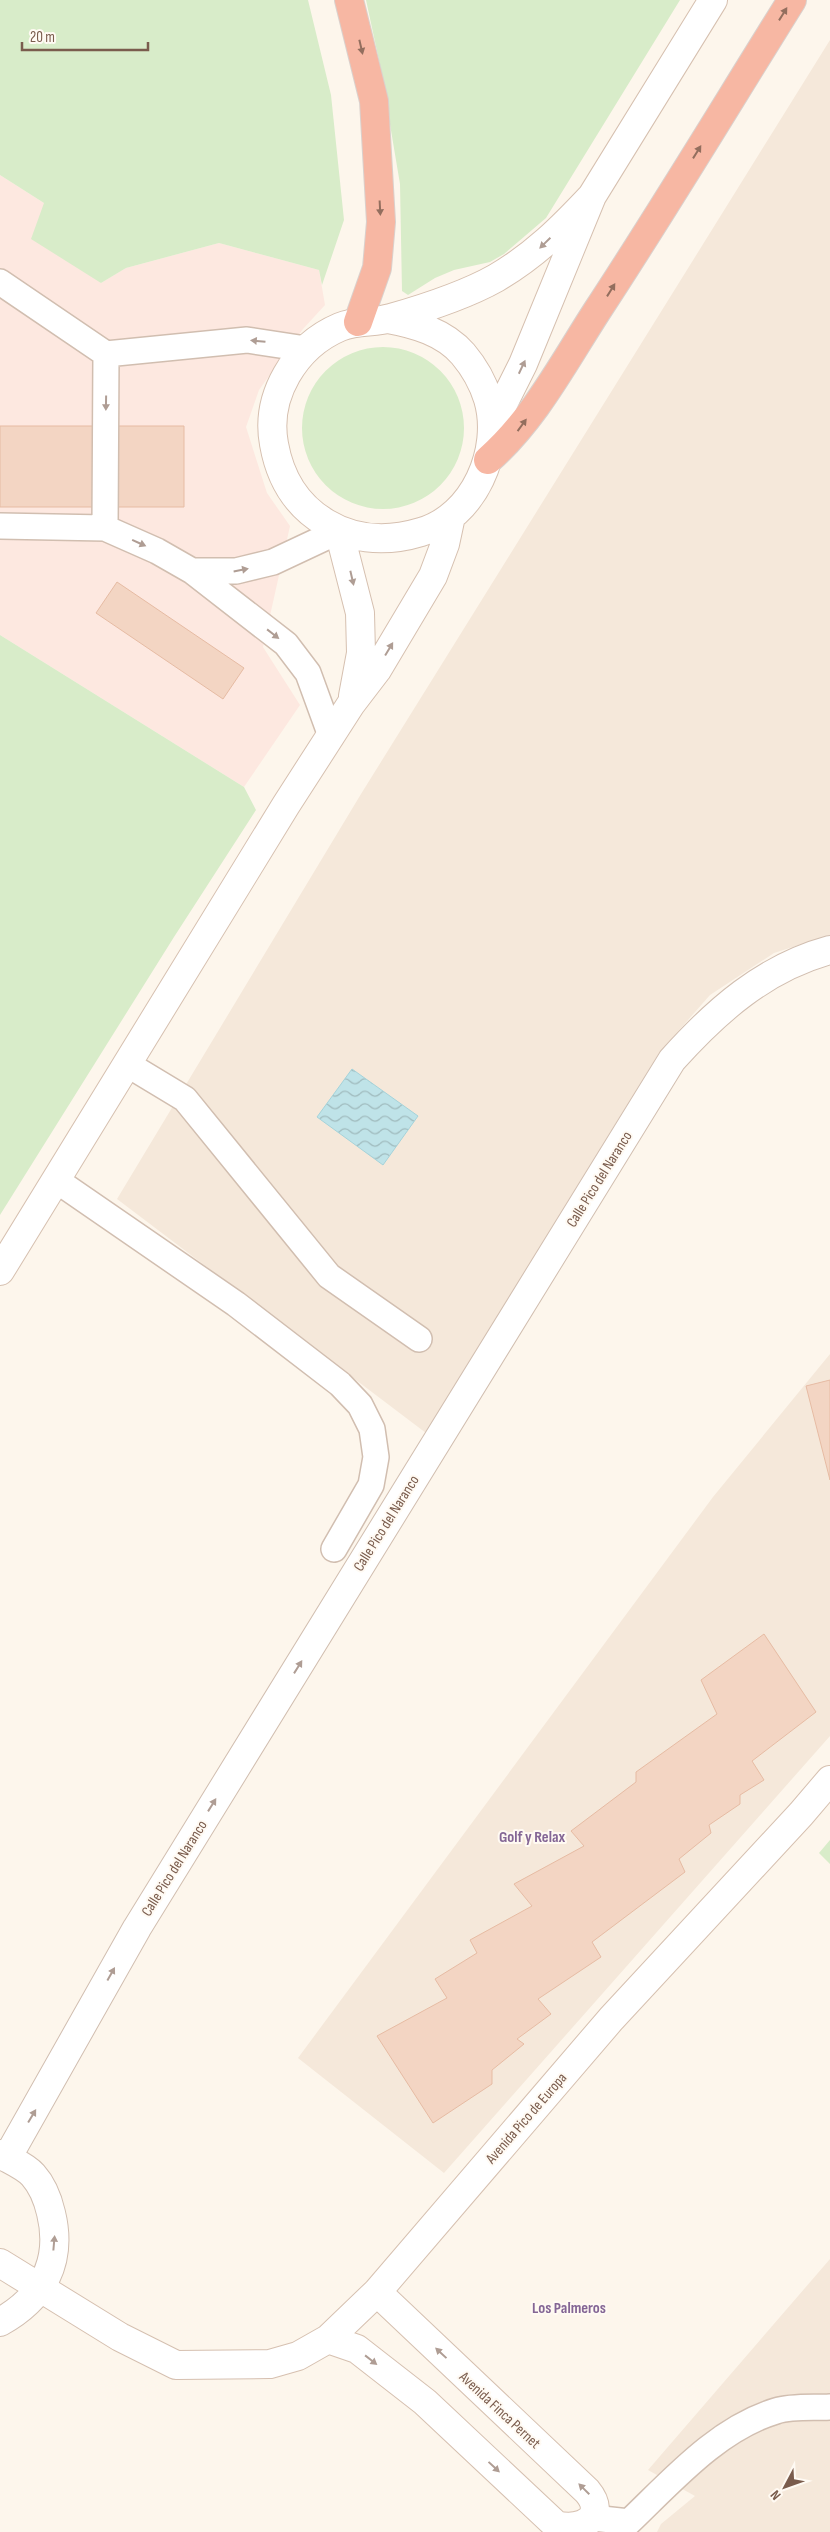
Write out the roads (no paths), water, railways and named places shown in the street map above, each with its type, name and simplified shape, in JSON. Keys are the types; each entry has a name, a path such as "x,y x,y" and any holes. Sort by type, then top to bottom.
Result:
{"highway":[{"path":"349,0 374,101 381,222 377,268 358,322"},
{"path":"488,460 512,438 533,409 609,293 792,0"}],"street":[{"path":"492,426 524,364 592,196 712,0"},
{"path":"388,319 414,324 439,335 461,352 478,374 488,400 492,426 488,460 480,482 467,500 451,516 426,531 397,539 368,539 339,531 312,515 291,492 277,464 272,433 275,402 287,373 306,349 322,336 358,322 388,319 452,298 494,279 535,253 592,196"},
{"path":"0,1271 351,704 377,670 433,576 445,544 451,516"},
{"path":"339,531 360,613 361,653 351,704"},
{"name":"Calle Pico del Naranco","path":"3,2156 136,1928 672,1060 696,1034 739,994 783,968 830,950"},
{"name":"Avenida Pico de Europa","path":"40,2289 120,2337 176,2365 270,2364 298,2356 328,2339 377,2292 611,2019 801,1814 830,1780"},
{"path":"0,2322 21,2310 40,2289 53,2260 56,2230 48,2200 33,2174 3,2156"},
{"path":"0,2263 40,2289"},
{"name":"Avenida Finca Pernet","path":"377,2292 587,2491 595,2504 582,2527"},
{"path":"328,2339 357,2349 426,2402 556,2526 562,2530 582,2527"}],"lane":[{"path":"0,282 106,354 247,340 306,349"},
{"path":"105,528 106,354"},
{"path":"0,526 105,528 157,551 192,571 286,644 308,673 331,736"},
{"path":"192,571 236,571 273,562 339,531"},
{"path":"127,1064 185,1099 329,1276 419,1339"},
{"path":"56,1180 236,1304 340,1384 360,1405 372,1429 376,1457 373,1475 371,1484 334,1549"},
{"path":"582,2527 629,2522 713,2445 747,2424 777,2410 830,2407"}],"water":[{"path":"352,1069 418,1116 383,1165 317,1117"}],"district":[{"name":"Golf y Relax","path":"532,1836"},
{"name":"Los Palmeros","path":"569,2307"}]}
